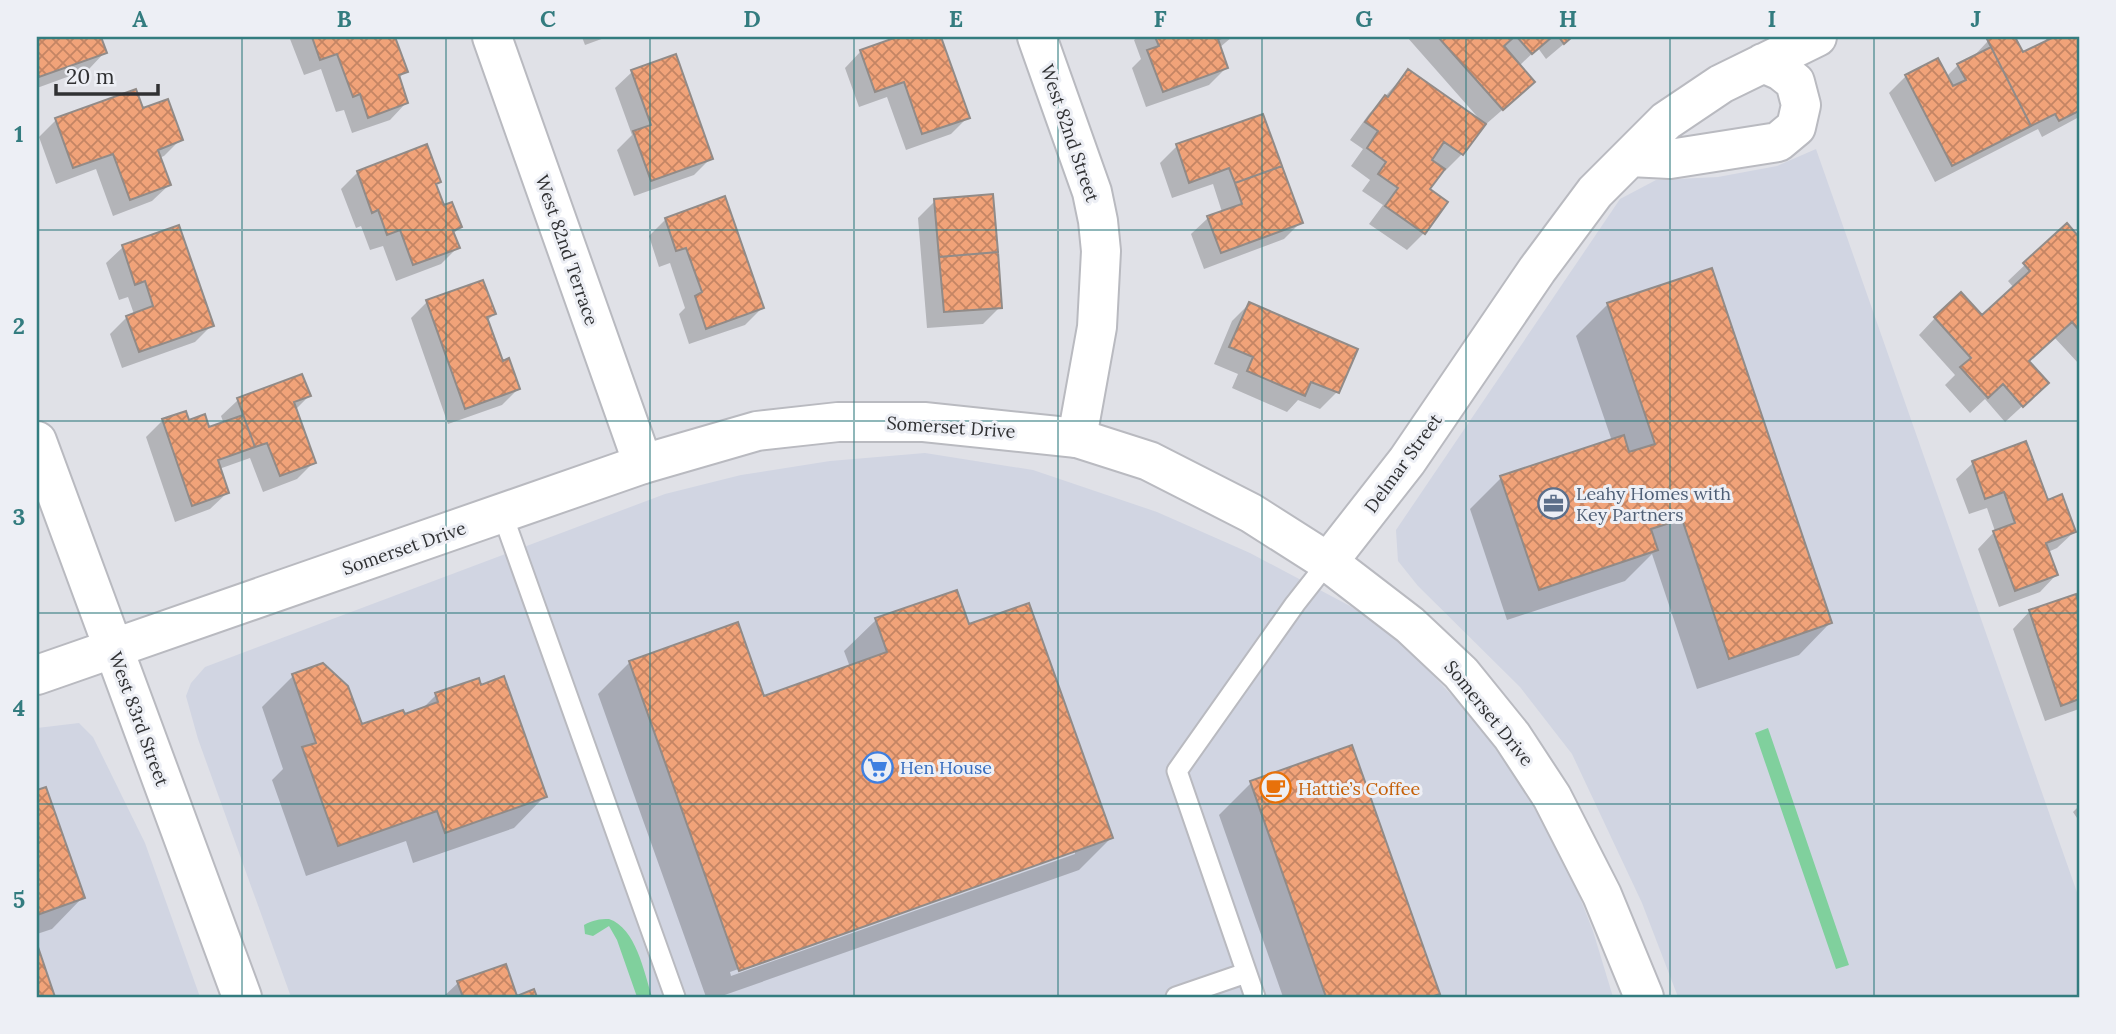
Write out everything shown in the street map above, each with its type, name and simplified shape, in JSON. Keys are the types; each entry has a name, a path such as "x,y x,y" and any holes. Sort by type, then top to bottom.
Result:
{"street":[{"name":"West 82nd Terrace","path":"492,37 643,464"},
{"name":"West 82nd Street","path":"1037,37 1092,192 1101,251 1097,327 1077,438"},
{"name":"Delmar Street","path":"1328,562 1407,461 1536,270 1595,192 1666,121 1721,83 1817,37"},
{"path":"1630,157 1670,159 1778,142 1796,127 1801,105 1795,82 1781,71 1763,63"},
{"name":"Somerset Drive","path":"37,675 643,464 757,431 838,422 925,422 1077,438 1149,461 1251,513 1328,562 1410,625 1439,651 1461,673 1512,736 1552,797 1602,895 1644,997"},
{"name":"West 83rd Street","path":"37,441 242,997"}],"lane":[{"path":"502,513 676,997"},
{"name":"Delmar Street","path":"1246,973 1177,771 1295,604 1328,562"},
{"path":"1176,997 1246,973 1255,997"}],"shaded area":[{"path":"1816,149 2079,898 2079,997 1678,997 1642,903 1572,754 1520,687 1418,586 1398,561 1396,530 1620,199 1656,180 1718,177 1777,166"},
{"path":"925,453 1033,470 1157,512 1250,553 1350,606 1394,634 1494,740 1562,852 1593,931 1613,997 291,997 198,739 186,696 191,683 205,667 665,494 741,475 830,461"},
{"path":"79,723 93,737 145,843 200,997 37,997 37,728"}],"green space":[{"path":"1768,728 1849,965 1836,969 1755,733"},
{"path":"609,919 626,931 632,941 652,997 637,997 617,940 609,926 593,936 585,934 584,925"}],"building":[{"path":"37,37 101,37 107,53 39,77"},
{"path":"312,37 395,37 408,72 399,75 408,103 368,118 360,94 353,97 337,54 320,60"},
{"path":"897,37 941,37 970,118 922,134 904,82 875,92 860,50"},
{"path":"1155,37 1225,37 1218,39 1228,68 1163,92 1147,50 1159,46"},
{"path":"1438,37 1514,37 1504,46 1535,82 1503,110"},
{"path":"1517,37 1552,37 1532,54"},
{"path":"1559,37 1572,37 1564,44"},
{"path":"2015,37 2023,52 2054,37 2079,37 2079,111 2059,121 2055,114 2031,126 1987,39"},
{"path":"1991,47 2031,126 1952,166 1905,75 1938,58 1953,86 1966,80 1957,64"},
{"path":"676,54 713,159 651,181 633,131 651,125 631,70"},
{"path":"1408,69 1486,124 1463,155 1444,142 1432,160 1445,169 1430,189 1448,202 1425,234 1385,206 1398,188 1378,174 1386,162 1367,148 1378,131 1365,122 1385,95 1388,97"},
{"path":"136,89 143,108 168,99 183,140 158,150 171,185 130,200 113,154 73,168 55,118"},
{"path":"1263,114 1282,166 1235,183 1229,168 1189,183 1176,144"},
{"path":"427,144 441,182 436,184 444,205 452,202 462,227 453,231 460,248 413,265 400,230 387,235 378,210 372,213 357,171"},
{"path":"1282,166 1303,223 1221,253 1207,216 1242,204 1235,183"},
{"path":"993,194 998,252 939,257 934,199"},
{"path":"725,196 764,308 706,329 695,296 702,292 686,248 676,251 665,218"},
{"path":"2067,223 2079,237 2079,330 2072,322 2029,361 2049,383 2023,407 2003,384 1988,398 1960,367 1971,358 1934,317 1961,292 1982,315 2030,271 2023,263"},
{"path":"179,225 214,326 139,352 126,316 153,306 145,281 135,285 122,245"},
{"path":"998,252 1002,308 944,312 939,257"},
{"path":"1712,268 1832,623 1729,659 1682,519 1651,529 1658,550 1539,590 1500,476 1624,435 1629,452 1655,444 1607,303"},
{"path":"483,280 496,314 487,317 503,361 509,358 520,389 465,409 426,300"},
{"path":"1249,302 1358,349 1339,393 1311,382 1305,396 1247,371 1253,357 1229,347"},
{"path":"302,374 311,396 294,402 316,463 280,476 267,443 255,447 237,398"},
{"path":"186,411 189,420 205,414 209,427 243,415 255,447 218,460 229,493 192,506 162,419"},
{"path":"2026,441 2048,500 2062,494 2076,532 2046,543 2058,575 2015,591 1993,531 2015,523 2004,492 1985,499 1972,461"},
{"name":"Hen House","path":"957,590 969,624 1029,603 1113,838 739,971 629,661 738,622 764,696 887,652 875,618"},
{"path":"2076,594 2079,605 2079,699 2061,706 2029,610"},
{"path":"323,663 348,686 362,724 403,710 405,714 438,702 435,693 479,678 481,685 504,676 547,797 445,833 437,811 338,846 302,747 316,743 292,674"},
{"path":"1352,745 1440,994 1431,997 1326,997 1250,781"},
{"path":"46,787 85,898 37,915 37,790"},
{"path":"37,944 55,997 37,997"},
{"path":"506,964 517,996 534,989 537,997 463,997 457,981"}],"place":[{"name":"Leahy Homes with Key Partners","path":"1553,503"},
{"name":"Hen House","path":"877,767"},
{"name":"Hattie’s Coffee","path":"1275,788"}]}
